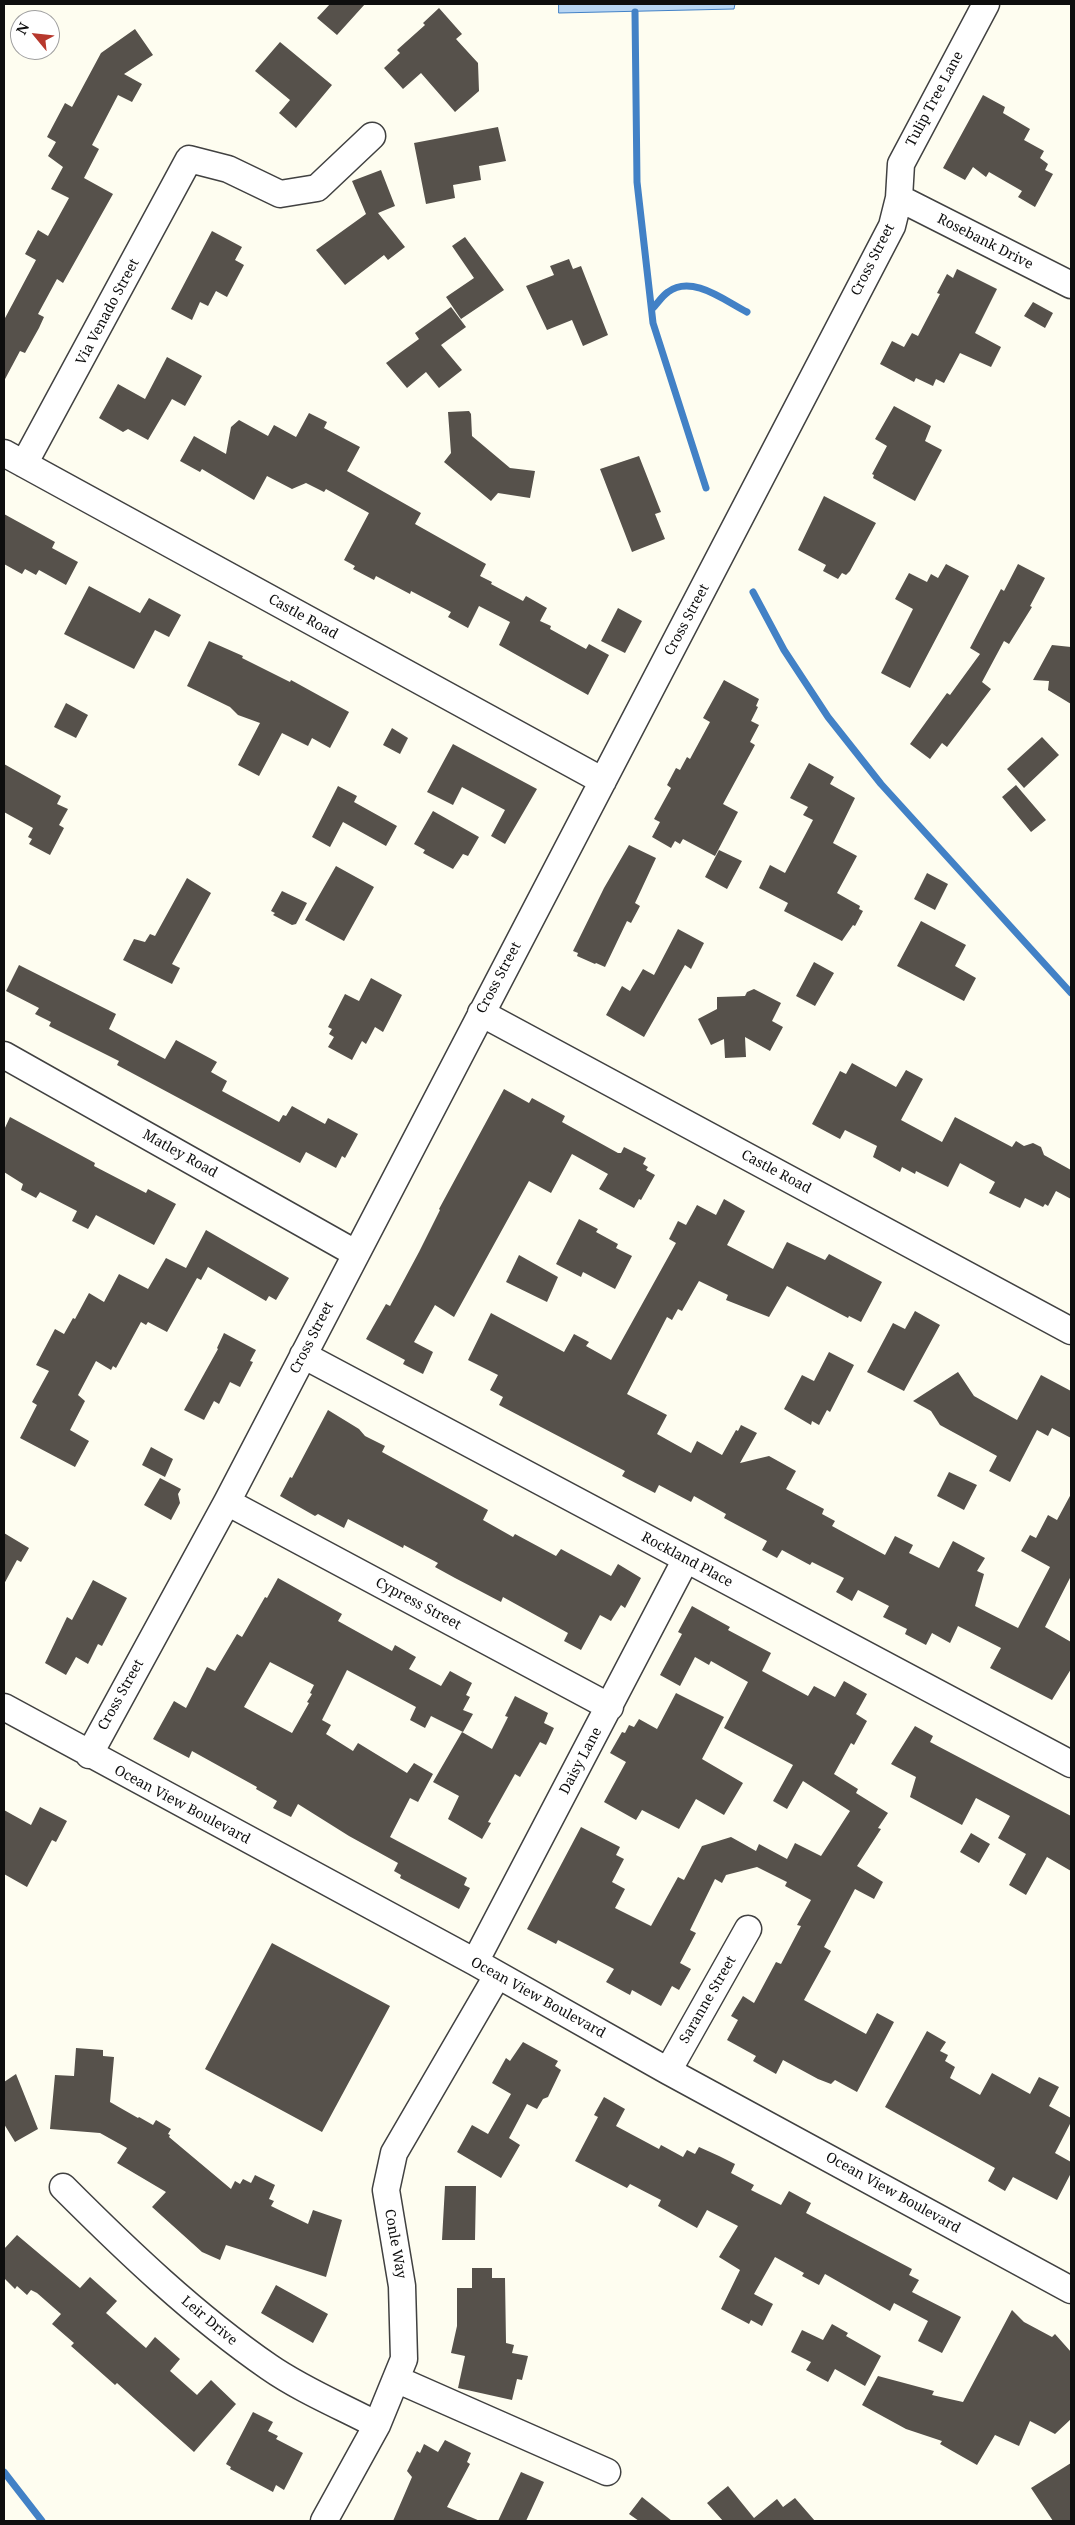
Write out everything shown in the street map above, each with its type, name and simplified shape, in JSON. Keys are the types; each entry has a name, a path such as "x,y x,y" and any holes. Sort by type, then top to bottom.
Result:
{"street":[{"name":"Tulip Tree Lane","path":"899,198 901,164 986,4"},
{"name":"Via Venado Street","path":"14,458 189,159 228,168 280,194 316,188 372,136"},
{"name":"Rosebank Drive","path":"899,198 1071,285"},
{"name":"Cross Street","path":"89,1755 227,1502 355,1253 892,226 899,198"},
{"name":"Castle Road","path":"14,458 603,781"},
{"name":"Castle Road","path":"481,1013 1071,1331"},
{"name":"Matley Road","path":"4,1055 355,1253"},
{"name":"Rockland Place","path":"303,1355 1071,1764"},
{"name":"Cypress Street","path":"227,1502 610,1707"},
{"name":"Daisy Lane","path":"475,1962 686,1559"},
{"name":"Ocean View Boulevard","path":"4,1707 89,1755 475,1962 668,2071 1071,2290"},
{"name":"Saranne Street","path":"668,2071 748,1929"},
{"name":"Conle Way","path":"324,2521 377,2425 404,2359 402,2286 386,2190 394,2153 497,1976"},
{"name":"Leir Drive","path":"63,2187 101,2225 222,2333 272,2369 377,2425"},
{"path":"396,2379 607,2472"}],"water":[{"path":"559,4 735,4 734,9 559,13"}],"building":[{"path":"330,4 365,4 337,35 317,18"},
{"path":"439,8 462,34 456,39 478,63 479,91 455,112 421,73 403,89 384,68 400,53 397,50 425,25 423,23"},
{"path":"135,29 153,55 124,74 142,84 132,102 118,95 92,145 99,149 84,178 113,194 63,283 57,279 38,314 44,317 39,328 25,353 20,351 4,381 4,320 36,260 25,254 38,230 48,236 69,198 51,189 63,167 48,156 56,142 47,137 65,103 72,107 101,53"},
{"path":"280,42 332,85 296,128 279,113 290,100 255,71"},
{"path":"983,95 1005,107 1003,113 1030,129 1024,140 1044,151 1040,158 1048,164 1045,170 1053,174 1035,207 1018,197 1022,191 989,172 986,177 973,167 965,180 943,168"},
{"path":"498,127 506,161 479,166 481,180 453,185 455,198 426,204 414,143"},
{"path":"381,170 395,206 378,213 405,247 388,260 384,255 345,285 316,250 366,214 352,181"},
{"path":"212,231 242,247 235,260 244,265 227,297 216,291 208,306 200,302 192,320 171,309"},
{"path":"465,237 504,290 461,319 446,297 474,278 452,246"},
{"path":"569,259 573,269 581,266 608,335 583,346 572,320 547,330 526,286 554,275 550,266"},
{"path":"957,269 997,289 975,333 1001,347 991,367 960,353 944,383 936,379 933,386 916,378 914,382 880,364 892,341 904,347 912,333 918,336 940,294 937,293 947,274 953,278"},
{"path":"1033,302 1053,313 1045,328 1024,316"},
{"path":"451,307 466,327 441,345 462,370 439,388 426,372 407,388 386,363 419,339 415,333"},
{"path":"167,357 202,376 185,406 172,399 148,440 128,429 123,432 99,418 118,384 145,399"},
{"path":"894,406 931,426 925,441 942,450 915,501 873,478 874,475 872,474 887,446 875,439"},
{"path":"469,411 471,414 472,436 510,468 535,471 530,498 498,493 491,501 444,462 451,453 448,412"},
{"path":"309,413 327,422 324,428 360,447 347,471 421,513 415,524 486,564 480,576 492,582 491,584 523,601 526,596 547,608 540,621 551,626 550,629 586,649 589,644 609,655 588,695 499,645 510,622 479,606 468,628 448,617 451,612 411,591 410,594 376,576 374,580 353,569 355,566 344,560 369,513 326,489 324,492 306,483 292,489 267,476 254,500 202,469 200,472 180,461 194,436 226,454 231,427 239,420 268,436 274,425 296,437"},
{"path":"639,456 661,512 655,514 665,539 632,552 600,469"},
{"path":"824,496 876,523 850,571 846,575 842,573 838,579 823,571 826,565 798,550"},
{"path":"4,514 55,542 52,548 78,562 66,585 39,570 36,575 25,569 22,574 4,564"},
{"path":"946,564 969,576 910,688 881,673 913,609 895,599 909,573 927,582 931,574 938,578"},
{"path":"1018,564 1045,578 1030,606 1032,607 1009,644 1004,641 982,682 991,689 947,747 942,743 930,759 910,744 947,693 950,695 980,654 970,648 1001,589 1004,591"},
{"path":"89,586 140,613 149,598 181,615 169,637 155,630 134,669 64,634"},
{"path":"618,608 642,621 625,653 601,641"},
{"path":"209,641 243,656 242,658 290,682 291,680 349,712 330,748 312,738 308,746 282,733 259,776 238,765 260,723 238,715 230,707 187,686"},
{"path":"1052,645 1071,647 1071,704 1048,690 1049,681 1033,680"},
{"path":"724,680 759,699 756,706 758,707 751,721 759,725 750,742 755,745 723,804 738,812 715,856 683,839 680,844 675,841 671,848 652,837 660,822 654,819 671,788 667,785 676,768 680,770 687,757 690,759 710,722 703,718"},
{"path":"66,703 88,715 76,738 54,727"},
{"path":"392,728 408,738 400,754 383,745"},
{"path":"1042,737 1059,755 1024,788 1007,769"},
{"path":"453,744 537,789 505,844 491,836 505,810 462,787 453,805 427,792"},
{"path":"809,763 834,777 830,784 855,798 833,843 857,856 837,893 860,906 859,909 863,911 855,926 853,925 842,941 784,911 788,903 759,888 770,865 785,873 813,820 803,815 808,807 790,798"},
{"path":"4,764 61,796 57,804 68,809 59,825 64,828 50,855 29,844 32,839 28,837 33,828 4,812"},
{"path":"1016,785 1046,820 1031,832 1002,797"},
{"path":"338,786 357,796 354,802 397,826 386,846 343,822 330,847 312,837"},
{"path":"433,811 479,837 468,856 463,854 453,869 423,853 425,850 414,844"},
{"path":"629,845 656,858 635,903 640,906 631,923 627,921 605,967 577,956 578,953 573,951 604,888"},
{"path":"719,850 742,861 727,889 705,877"},
{"path":"336,866 374,887 344,941 305,920"},
{"path":"927,873 948,884 935,910 914,899"},
{"path":"187,878 211,893 172,964 180,968 172,984 123,960 134,939 145,942 150,934 155,936"},
{"path":"282,891 307,903 296,924 292,925 273,915 275,913 271,911"},
{"path":"921,921 966,945 955,966 976,978 964,1001 897,966"},
{"path":"678,929 704,943 691,969 685,965 644,1037 606,1015 622,986 630,991 643,969 654,975"},
{"path":"814,962 834,973 815,1006 796,996"},
{"path":"19,965 116,1014 109,1029 165,1059 176,1040 217,1062 211,1072 227,1081 222,1091 279,1122 283,1115 286,1116 292,1106 325,1124 328,1118 358,1134 345,1158 342,1156 336,1168 306,1152 300,1163 117,1065 119,1061 49,1026 51,1022 35,1014 39,1008 6,991"},
{"path":"371,978 402,995 383,1032 375,1027 366,1044 362,1041 352,1060 328,1047 334,1037 329,1034 332,1029 328,1027 345,994 359,1001"},
{"path":"754,989 781,1003 772,1021 783,1027 770,1051 745,1037 746,1057 725,1058 724,1039 711,1045 698,1019 717,1009 717,997 745,996 747,992"},
{"path":"852,1063 896,1087 906,1070 923,1079 901,1120 942,1142 955,1117 1012,1147 1016,1141 1024,1146 1033,1143 1041,1147 1044,1155 1071,1170 1071,1199 1056,1191 1048,1206 1045,1204 1043,1207 1025,1198 1020,1208 989,1193 995,1182 960,1163 948,1187 916,1171 915,1174 902,1167 900,1172 873,1157 877,1146 845,1130 840,1139 812,1124 840,1071 846,1074"},
{"path":"504,1089 529,1103 532,1098 565,1116 562,1122 618,1153 621,1153 624,1147 646,1158 643,1164 648,1167 646,1170 655,1175 641,1200 639,1199 634,1208 599,1189 608,1174 572,1154 551,1193 529,1181 454,1317 435,1305 414,1342 433,1352 423,1374 403,1364 405,1360 366,1339 386,1304 390,1306 419,1252 439,1209"},
{"path":"10,1117 95,1163 94,1166 146,1193 148,1189 176,1204 154,1245 96,1215 88,1229 72,1221 77,1211 40,1192 36,1198 21,1190 23,1184 4,1172 4,1130"},
{"path":"724,1199 745,1211 727,1245 773,1269 787,1242 825,1260 829,1254 882,1282 861,1322 849,1316 848,1318 787,1286 769,1317 726,1300 728,1295 699,1281 682,1311 678,1309 672,1320 667,1317 627,1394 667,1415 657,1434 691,1453 697,1441 722,1455 736,1430 738,1431 741,1425 757,1433 740,1463 769,1456 796,1471 786,1489 824,1509 822,1514 835,1521 832,1526 885,1555 895,1536 913,1545 909,1553 939,1568 953,1541 985,1558 977,1571 984,1574 975,1606 1018,1628 1050,1567 1021,1551 1030,1535 1036,1538 1048,1515 1057,1520 1071,1494 1071,1576 1045,1627 1071,1642 1071,1669 1052,1700 990,1668 1001,1648 958,1626 950,1643 932,1633 926,1645 905,1634 907,1629 883,1617 889,1606 858,1590 852,1601 836,1592 844,1578 812,1562 810,1565 782,1550 777,1558 762,1550 767,1541 724,1518 726,1514 694,1496 691,1502 659,1485 655,1493 622,1476 625,1471 499,1405 503,1397 490,1390 498,1375 468,1360 491,1313 564,1352 574,1334 589,1342 586,1346 611,1360 676,1243 669,1239 678,1221 686,1225 697,1205 716,1215"},
{"path":"579,1219 598,1229 596,1232 618,1244 616,1248 632,1256 615,1289 583,1272 581,1277 556,1264"},
{"path":"206,1230 289,1278 276,1300 269,1296 266,1301 208,1267 201,1280 197,1278 167,1332 148,1322 146,1325 141,1322 116,1368 113,1366 111,1370 96,1361 78,1395 85,1401 70,1430 89,1441 75,1467 20,1438 37,1405 32,1402 49,1371 36,1365 55,1329 64,1334 73,1318 75,1319 89,1293 104,1302 119,1274 148,1289 166,1258 186,1268"},
{"path":"519,1255 558,1277 547,1302 506,1282"},
{"path":"915,1311 940,1325 904,1391 867,1372 893,1323 905,1329"},
{"path":"224,1333 256,1350 250,1361 253,1362 240,1387 230,1382 219,1404 214,1401 204,1420 184,1410 218,1349"},
{"path":"829,1352 854,1365 830,1412 827,1410 819,1425 812,1421 811,1425 784,1409 802,1375 814,1381"},
{"path":"958,1372 974,1396 1017,1420 1041,1375 1071,1391 1071,1438 1052,1428 1048,1436 1037,1430 1010,1482 989,1471 997,1456 940,1425 931,1411 913,1401"},
{"path":"328,1410 359,1429 365,1436 385,1446 382,1452 488,1510 483,1520 513,1537 515,1534 556,1556 561,1549 611,1576 618,1564 641,1578 625,1608 621,1605 611,1621 600,1615 581,1650 564,1641 568,1633 503,1597 501,1602 455,1578 435,1567 438,1563 404,1545 403,1548 348,1519 344,1528 318,1514 315,1516 280,1496 290,1477 292,1478"},
{"path":"151,1447 173,1459 165,1477 142,1465"},
{"path":"949,1472 977,1485 964,1510 937,1496"},
{"path":"160,1478 181,1489 178,1494 180,1503 171,1520 144,1505"},
{"path":"4,1533 29,1548 21,1562 17,1560 4,1584"},
{"path":"278,1578 342,1614 338,1621 392,1651 395,1645 416,1657 409,1669 441,1686 450,1671 472,1683 466,1695 470,1697 463,1710 473,1714 463,1732 431,1716 425,1728 410,1720 416,1707 347,1670 322,1720 331,1725 326,1734 353,1751 358,1743 407,1773 414,1763 433,1774 418,1802 410,1798 390,1837 467,1878 464,1885 470,1888 459,1909 400,1878 401,1875 394,1871 398,1863 349,1836 298,1804 291,1817 273,1808 277,1801 256,1789 257,1787 192,1751 189,1758 153,1739 174,1701 186,1708 207,1667 215,1671 237,1634 242,1637 265,1597 267,1598","holes":["270,1662 314,1685 310,1693 312,1694 307,1702 309,1703 292,1733 244,1707"]},
{"path":"93,1580 127,1598 102,1646 98,1644 88,1664 76,1657 66,1675 45,1663 67,1617 72,1620"},
{"path":"692,1606 730,1627 728,1630 771,1653 762,1671 808,1696 814,1686 835,1697 844,1681 867,1694 856,1714 867,1721 854,1745 851,1743 834,1774 858,1789 856,1793 888,1813 878,1828 881,1829 857,1866 883,1882 874,1899 855,1889 824,1947 831,1951 804,2000 866,2034 877,2013 894,2022 857,2092 835,2080 831,2084 818,2079 783,2060 776,2074 753,2061 756,2056 727,2040 738,2020 731,2016 743,1996 754,2003 776,1962 781,1964 801,1926 797,1925 811,1900 785,1886 787,1882 757,1867 726,1875 722,1883 715,1879 690,1930 696,1933 680,1963 691,1969 679,1990 672,1986 661,2006 632,1990 630,1995 606,1982 614,1969 558,1940 556,1944 527,1929 581,1827 620,1847 616,1855 624,1859 612,1882 625,1889 615,1908 651,1926 678,1877 684,1880 702,1846 731,1837 756,1851 759,1844 787,1859 795,1843 821,1856 850,1811 803,1781 787,1809 773,1801 793,1765 724,1728 748,1682 711,1661 709,1665 695,1657 680,1686 660,1675 682,1634 678,1632"},
{"path":"676,1693 724,1717 702,1759 743,1783 724,1815 696,1799 679,1829 642,1810 636,1820 604,1802 626,1762 610,1753 622,1732 625,1733 629,1725 634,1727 639,1719 657,1729"},
{"path":"515,1696 548,1713 544,1723 554,1728 546,1745 540,1742 520,1777 515,1774 488,1822 491,1823 482,1839 448,1819 459,1796 433,1782 462,1732 492,1749 508,1717 505,1716"},
{"path":"915,1726 933,1736 930,1742 1071,1816 1071,1871 1047,1857 1026,1895 1009,1885 1026,1854 998,1838 1010,1816 976,1798 962,1825 910,1797 916,1777 891,1764"},
{"path":"40,1807 67,1821 56,1842 52,1840 27,1887 4,1874 4,1810 31,1825"},
{"path":"971,1833 990,1844 979,1863 960,1852"},
{"path":"272,1943 390,2006 322,2132 205,2069"},
{"path":"927,2031 946,2042 940,2051 948,2055 945,2061 955,2067 950,2078 980,2095 992,2073 1030,2094 1039,2077 1059,2087 1049,2106 1071,2118 1071,2122 1055,2153 1071,2162 1071,2173 1057,2200 1013,2177 1005,2191 988,2181 995,2168 885,2107"},
{"path":"523,2042 558,2061 555,2066 561,2070 548,2097 543,2099 537,2109 527,2104 509,2138 520,2145 501,2178 457,2152 472,2125 488,2134 511,2094 492,2083 506,2058 510,2061"},
{"path":"76,2048 103,2050 103,2056 114,2057 110,2102 153,2125 156,2120 171,2129 168,2134 170,2135 169,2137 231,2189 235,2181 240,2184 243,2179 251,2183 255,2175 275,2185 269,2199 274,2201 271,2206 308,2224 313,2210 342,2220 326,2277 226,2245 220,2260 202,2252 152,2207 166,2192 117,2163 127,2148 100,2133 50,2129 55,2075 74,2076"},
{"path":"16,2074 38,2129 15,2142 4,2124 4,2082"},
{"path":"604,2097 625,2109 616,2126 659,2149 661,2145 683,2157 687,2150 695,2154 699,2147 719,2156 735,2164 731,2173 754,2185 751,2190 781,2205 789,2191 811,2203 806,2213 912,2269 909,2275 919,2280 912,2292 961,2317 942,2353 918,2341 928,2321 894,2303 890,2311 825,2274 819,2285 802,2276 804,2273 775,2257 754,2294 773,2304 762,2326 751,2320 749,2324 721,2309 740,2270 719,2257 738,2226 707,2210 697,2228 658,2206 661,2200 630,2184 627,2188 575,2161 598,2117 594,2115"},
{"path":"445,2186 476,2186 475,2240 442,2240"},
{"path":"17,2235 80,2288 90,2277 117,2301 106,2313 146,2348 155,2337 180,2359 170,2371 197,2395 211,2380 236,2404 194,2452 117,2383 115,2385 71,2346 74,2343 52,2324 61,2314 37,2293 31,2290 27,2295 17,2286 15,2289 4,2278 4,2249"},
{"path":"472,2268 492,2268 492,2278 505,2278 506,2343 514,2345 512,2353 528,2356 522,2380 517,2379 512,2400 458,2388 465,2356 451,2353 457,2326 457,2288 472,2288"},
{"path":"276,2285 328,2314 313,2343 261,2313"},
{"path":"1012,2310 1024,2322 1052,2337 1055,2334 1071,2352 1071,2419 1055,2434 1030,2421 1019,2446 995,2435 977,2465 940,2444 942,2441 906,2429 862,2405 878,2376 934,2391 932,2395 963,2402"},
{"path":"832,2324 848,2333 846,2336 881,2356 865,2386 835,2369 828,2382 806,2370 811,2362 791,2352 802,2330 823,2340"},
{"path":"253,2412 273,2422 268,2431 278,2436 276,2439 303,2453 284,2490 276,2485 273,2492 230,2469 231,2467 226,2464"},
{"path":"445,2440 471,2453 467,2462 470,2464 447,2507 480,2521 393,2521 412,2477 407,2471 417,2451 420,2453 424,2444 438,2452"},
{"path":"1071,2463 1071,2521 1053,2521 1031,2488"},
{"path":"521,2472 544,2482 526,2521 498,2521"},
{"path":"728,2486 754,2518 777,2499 783,2507 795,2498 815,2521 723,2521 707,2503"},
{"path":"642,2497 672,2521 639,2521 629,2514"}],"waterway":[{"path":"635,12 637,182 653,323 706,488"},
{"path":"652,309 668,292 677,287 687,286 708,291 747,312"},
{"path":"753,592 784,650 828,717 881,784 1071,993"},
{"path":"4,2472 42,2521"}]}
